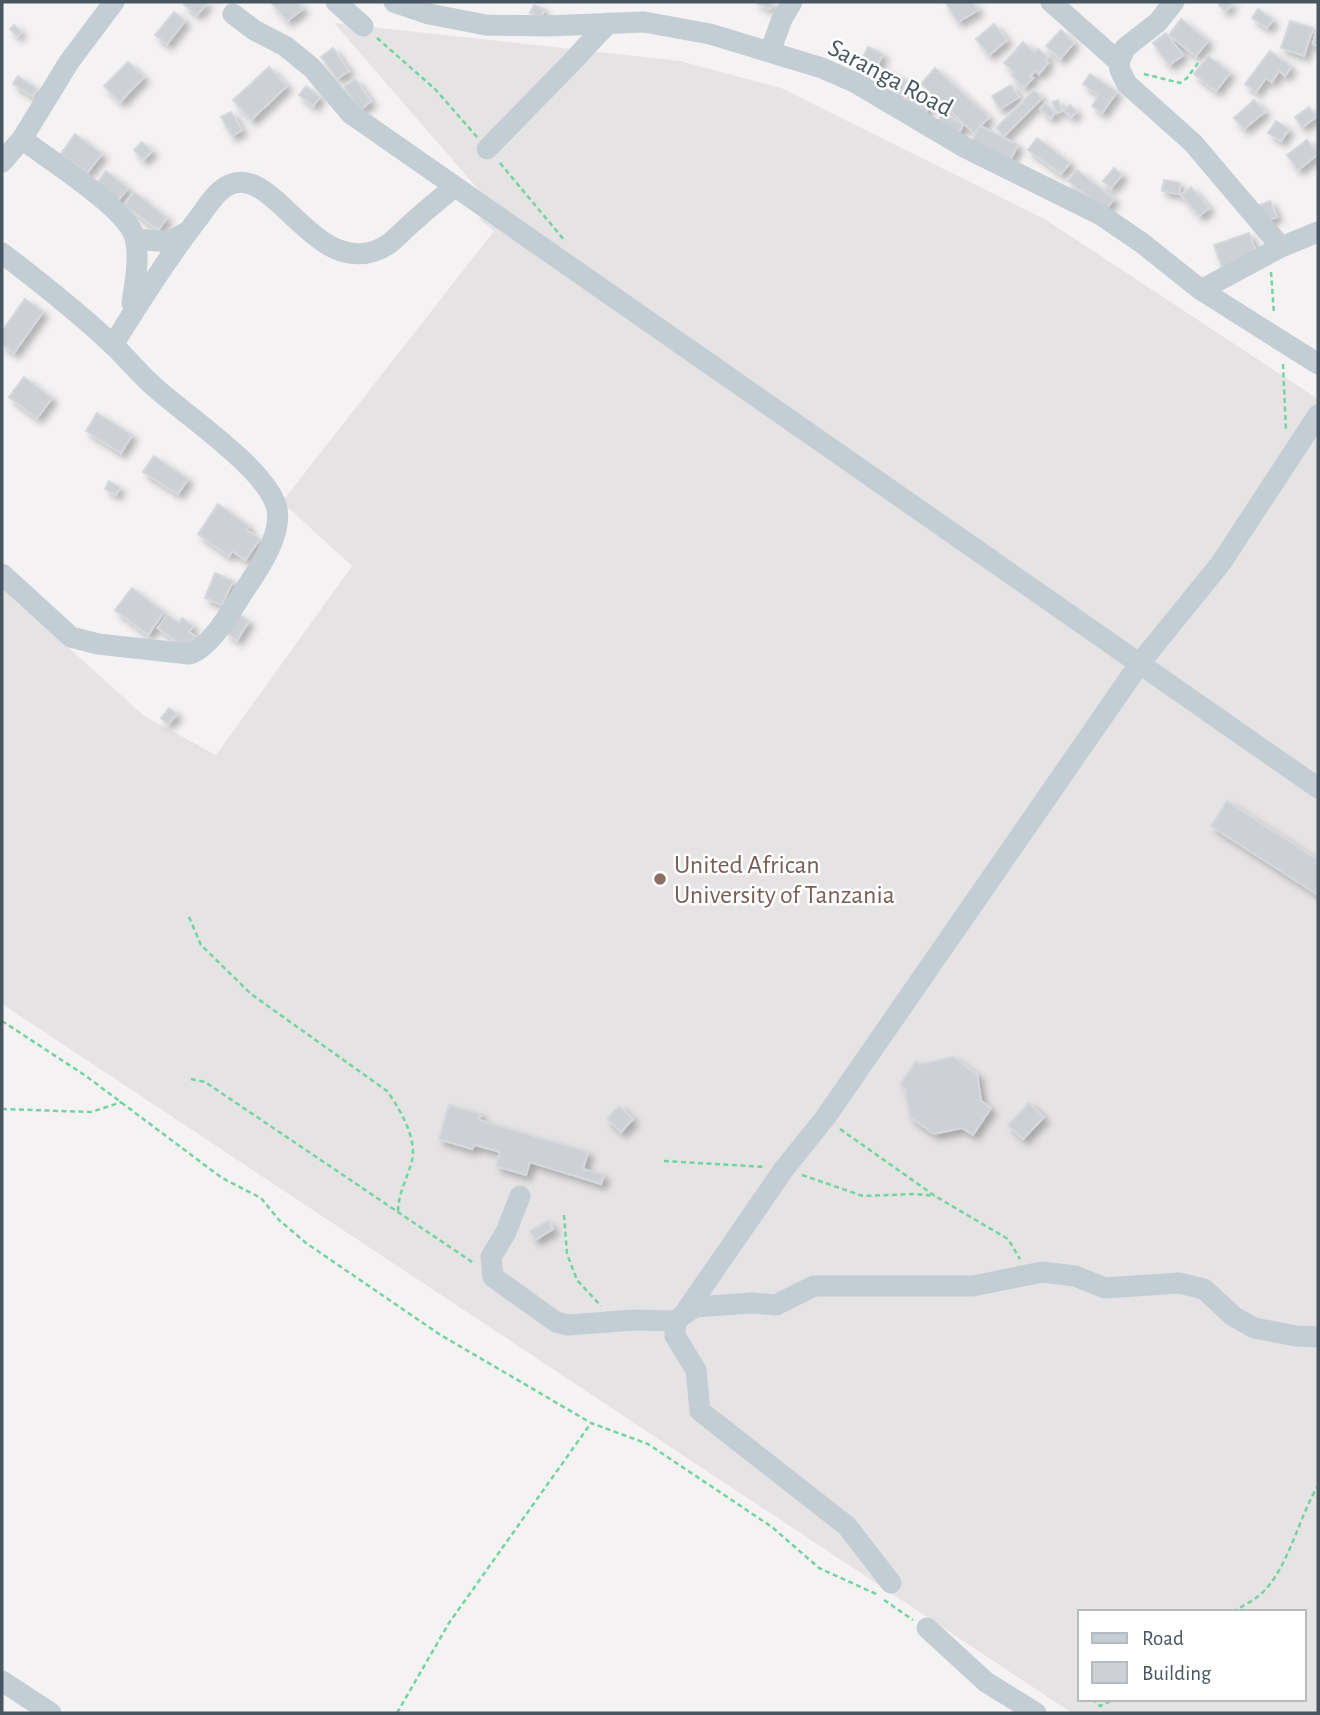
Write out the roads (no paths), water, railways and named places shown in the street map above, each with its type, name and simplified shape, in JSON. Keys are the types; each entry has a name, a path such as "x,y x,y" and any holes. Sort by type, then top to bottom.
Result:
{"street":[{"path":"2,162 22,139 69,62 114,2"},
{"path":"336,2 363,26"},
{"name":"Saranga Road","path":"394,2 429,14 486,25 657,24 710,34 822,68 856,83 964,148 1101,215 1142,243 1201,290 1318,364"},
{"path":"770,51 782,19 792,2"},
{"path":"1051,2 1121,70 1127,84 1193,144 1275,250"},
{"path":"1121,70 1125,48 1158,22 1174,2"},
{"path":"233,14 254,30 285,46 312,68 351,114 1318,788"},
{"path":"487,149 608,23"},
{"path":"22,139 123,217 136,239 132,303 136,307"},
{"path":"113,345 187,232 220,191 237,182 252,184 268,192 316,239 333,249 357,254 376,251 394,240 454,187"},
{"path":"136,239 169,242 187,232"},
{"path":"1201,290 1275,250 1318,232"},
{"path":"2,253 113,345 157,390 245,465 273,494 278,520 266,557 211,638 196,652 189,654 98,644 71,637 2,574"},
{"path":"891,1583 847,1526 700,1411 696,1370 675,1336 680,1318 784,1169 825,1118 1140,663 1221,563 1318,415"},
{"path":"520,1196 506,1232 491,1258 493,1277 556,1322 568,1325 680,1318 695,1307 752,1303 776,1305 814,1286 973,1286 1042,1272 1075,1276 1105,1288 1179,1283 1204,1289 1233,1315 1254,1328 1318,1337"},
{"path":"927,1629 986,1682 1036,1713"},
{"path":"2,1681 51,1713"}],"place":[{"name":"United African University of Tanzania","path":"660,879"}]}
